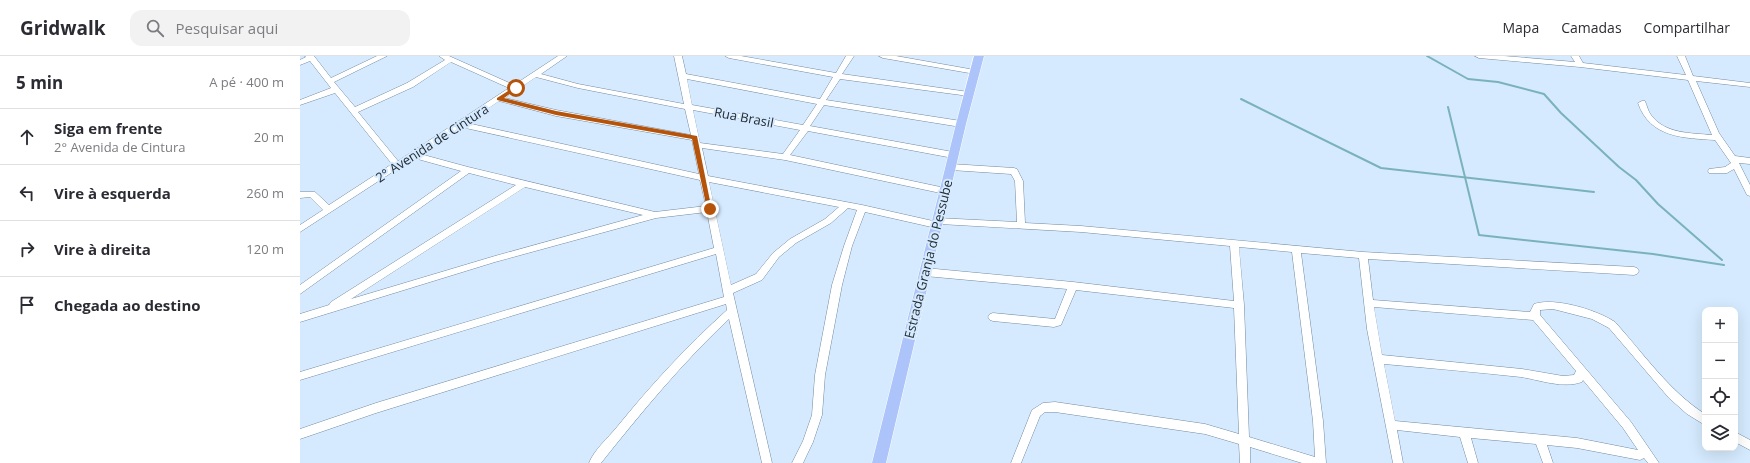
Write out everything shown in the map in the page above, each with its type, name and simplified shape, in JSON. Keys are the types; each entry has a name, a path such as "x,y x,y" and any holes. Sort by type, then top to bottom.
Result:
{"main road":[{"name":"Estrada Granja do Pessube","path":"879,463 968,94 979,56"}],"street":[{"path":"330,82 383,56"},
{"path":"443,56 516,88"},
{"name":"2° Avenida de Cintura","path":"300,229 536,75 562,56"},
{"path":"678,56 732,311 767,463"},
{"path":"729,56 838,76 968,94"},
{"path":"785,157 805,129 850,56"},
{"path":"883,56 975,72"},
{"path":"1479,56 1580,65 1749,86"},
{"path":"1575,56 1580,65"},
{"path":"1681,56 1692,78 1712,127 1734,161 1750,193"},
{"path":"300,63 310,57 397,166"},
{"path":"353,111 410,85 450,60"},
{"name":"Rua Brasil","path":"536,75 578,86 805,129 952,161 1014,171 1019,181 1021,226"},
{"path":"682,76 821,102 961,124"},
{"path":"300,103 337,89"},
{"path":"499,99 556,113 696,142 785,157 945,191"},
{"path":"1642,103 1647,115 1660,127 1685,134 1719,138"},
{"path":"460,124 703,178 937,223 1081,229 1363,255 1634,271"},
{"path":"412,155 656,215"},
{"path":"1734,161 1750,161"},
{"path":"1712,171 1727,170 1734,161"},
{"path":"300,290 468,170"},
{"path":"323,312 525,183"},
{"path":"300,194 312,194 329,210"},
{"path":"300,434 376,408 729,295 759,277 776,255 793,241 828,222 846,205"},
{"path":"797,463 808,442 817,415 820,375 837,285 848,246 862,208"},
{"path":"300,318 495,259 656,215 710,209"},
{"path":"1234,243 1239,305 1245,463"},
{"path":"1016,463 1036,413 1043,408 1055,408 1205,428 1320,463 1318,421 1296,249"},
{"path":"300,376 719,250"},
{"path":"1363,255 1368,303 1398,463"},
{"path":"925,272 1073,286 1239,305"},
{"path":"993,317 1054,323 1058,322 1073,286"},
{"path":"1368,303 1536,316"},
{"path":"1640,455 1627,425 1536,316 1534,311 1537,307 1552,305 1593,315 1612,325 1673,395 1691,411 1702,418"},
{"path":"594,463 636,411 707,332 732,311"},
{"path":"1379,359 1515,372 1563,380 1578,379 1581,370"},
{"path":"1391,425 1601,447 1640,455 1654,463"},
{"path":"1464,432 1473,463"},
{"path":"1738,439 1750,445"},
{"path":"1540,440 1548,463"}],"waterway":[{"path":"1427,56 1468,79 1498,82 1544,94 1561,113 1619,167 1636,180 1658,204 1722,260"},
{"path":"1241,99 1381,168 1465,177"},
{"path":"1448,107 1465,177"},
{"path":"1465,177 1594,192"},
{"path":"1465,177 1479,235 1653,254 1724,265"}],"route":[{"path":"516,88 499,99 556,113 695,138 710,209"}]}
